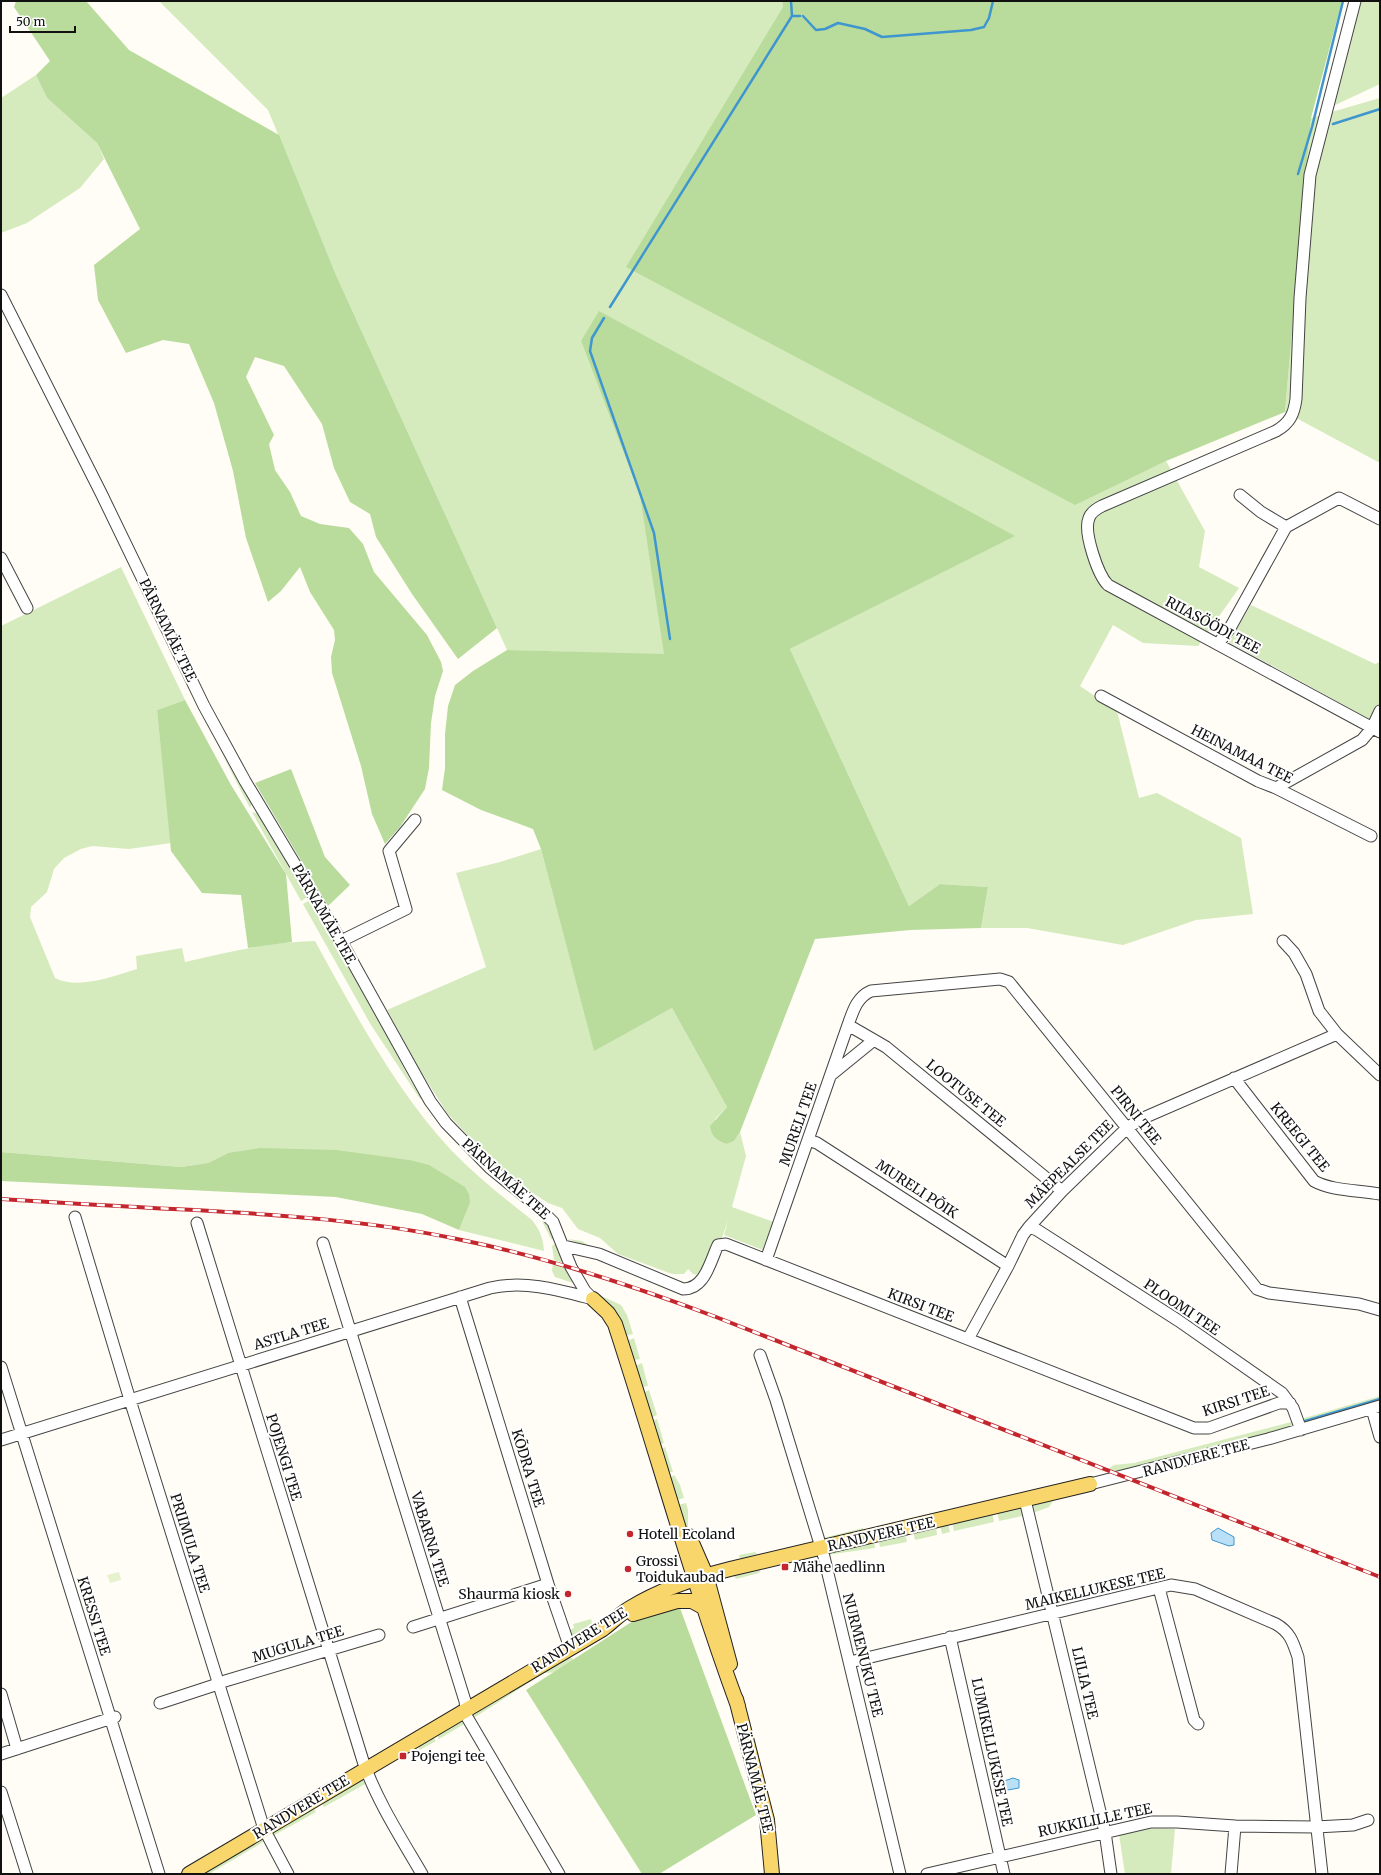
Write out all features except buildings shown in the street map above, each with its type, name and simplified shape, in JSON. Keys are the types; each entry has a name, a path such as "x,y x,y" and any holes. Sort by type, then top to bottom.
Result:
{"main road":[{"name":"PÄRNAMÄE TEE","path":"593,1299 608,1313 615,1324 672,1504 729,1654 738,1706 767,1820 772,1874"},
{"name":"RANDVERE TEE","path":"189,1874 570,1648 617,1619 628,1609 657,1593 700,1577 1090,1484"},
{"name":"PÄRNAMÄE TEE","path":"700,1577 703,1607 738,1706"},
{"path":"617,1619 677,1601 692,1601 703,1607"}],"street":[{"name":"RIIASÖÖDI TEE","path":"1355,1 1310,175 1300,298 1296,399 1293,415 1283,428 1276,432 1102,506 1091,514 1088,522 1088,529 1097,569 1104,582 1114,589 1376,730"},
{"name":"PÄRNAMÄE TEE","path":"1,295 101,493 204,706 245,781 341,941 430,1101 446,1123 490,1168 538,1207 553,1222 564,1246 571,1267 585,1291 593,1299"},
{"path":"1240,494 1261,512 1286,527"},
{"path":"1218,644 1230,628 1286,527 1338,498 1380,519"},
{"path":"1,558 27,608"},
{"name":"HEINAMAA TEE","path":"1101,696 1258,781 1276,788 1371,836"},
{"path":"1276,788 1362,740 1376,730 1380,711"},
{"path":"341,941 406,909 389,851 415,820"},
{"path":"1283,940 1294,953 1306,974 1319,1011 1337,1034 1380,1075"},
{"name":"PIRNI TEE","path":"859,999 864,994 871,991 989,979 1000,979 1009,982 1257,1289 1269,1293 1360,1304 1380,1310"},
{"name":"MURELI TEE","path":"766,1260 848,1025 859,999"},
{"name":"LOOTUSE TEE","path":"848,1025 886,1047 1062,1191"},
{"name":"MÄEPEALSE TEE","path":"968,1339 1008,1266 1023,1235 1062,1191 1126,1128 1141,1119 1337,1034"},
{"path":"830,1076 874,1040"},
{"name":"KREEGI TEE","path":"1234,1078 1314,1181 1329,1188 1355,1189 1380,1194"},
{"name":"MURELI PÕIK","path":"808,1140 817,1143 1008,1266"},
{"name":"PRIIMULA TEE","path":"75,1217 130,1400 222,1683 264,1830 288,1874"},
{"name":"POJENGI TEE","path":"197,1223 365,1769 398,1833 422,1874"},
{"name":"PLOOMI TEE","path":"1029,1227 1037,1230 1179,1321 1282,1393 1290,1403 1300,1430"},
{"name":"VABARNA TEE","path":"323,1243 470,1723 559,1874"},
{"name":"KIRSI TEE","path":"564,1246 599,1254 683,1289 692,1288 702,1281 718,1245 729,1245 1194,1428 1209,1428 1279,1403 1290,1403"},
{"name":"ASTLA TEE","path":"1,1440 490,1288 513,1284 540,1287 593,1299"},
{"name":"KÕDRA TEE","path":"460,1297 548,1584 570,1648"},
{"name":"NURMENUKU TEE","path":"760,1355 776,1400 821,1548 850,1662 900,1874"},
{"name":"KRESSI TEE","path":"1,1367 112,1718 159,1874"},
{"path":"1376,1408 1380,1437"},
{"name":"RANDVERE TEE","path":"1090,1484 1151,1470 1376,1408"},
{"name":"LIILIA TEE","path":"1025,1500 1105,1832 1111,1874"},
{"path":"413,1627 548,1584"},
{"name":"MAIKELLUKESE TEE","path":"850,1662 1171,1585 1195,1590 1276,1624 1286,1630 1291,1636 1298,1657 1309,1744 1316,1827 1322,1874"},
{"path":"1159,1588 1194,1720 1198,1724"},
{"name":"MUGULA TEE","path":"160,1703 328,1650 379,1636"},
{"name":"LUMIKELLUKESE TEE","path":"950,1637 1004,1874"},
{"path":"1,1694 18,1748"},
{"path":"1,1754 112,1718"},
{"path":"1,1792 26,1874"},
{"name":"RUKKILILLE TEE","path":"927,1874 1142,1823 1162,1821 1235,1826 1316,1827 1353,1824 1368,1820"},
{"path":"1231,1874 1235,1826"}],"green space":[{"path":"16,1 86,1 129,50 279,135 336,275 497,628 458,659 412,594 376,537 370,514 350,502 334,468 322,424 284,366 255,357 246,377 274,435 269,444 275,470 290,492 301,516 320,524 349,528 363,544 374,572 427,635 441,662 443,671 435,696 431,723 429,768 425,789 400,827 385,844 372,814 361,766 332,673 331,657 335,640 334,630 310,592 300,567 281,591 268,602 246,538 233,471 214,403 189,344 163,340 126,353 98,300 94,265 140,229 97,143 47,98 36,75 50,61 14,7"},
{"path":"159,1 782,1 783,7 1074,504 1166,461 1205,531 1199,567 1239,588 1198,646 1143,643 1113,625 1080,686 1117,711 1139,798 1157,793 1241,838 1253,914 1196,920 1123,945 1027,928 981,928 988,887 940,884 909,906 790,649 1014,536 581,341 640,496 665,655 507,650 336,275 268,110"},
{"path":"782,1 1342,1 1311,118 1285,412 1166,461 1075,505 626,267 783,7"},
{"path":"1358,1 1380,1 1380,84 1331,107"},
{"path":"36,75 47,98 97,143 104,159 80,188 27,223 1,233 1,98"},
{"path":"1380,98 1380,463 1285,412 1311,118"},
{"path":"599,311 1015,536 790,649 909,906 940,884 988,887 981,928 910,930 815,939 740,1132 734,1141 727,1144 715,1138 710,1126 727,1107 672,1008 594,1051 541,849 533,829 481,810 442,790 445,768 445,734 448,706 455,685 473,671 507,650 664,654 640,496 581,341"},
{"path":"121,567 185,700 157,710 171,843 129,849 92,846 81,849 64,858 54,869 47,892 31,907 30,917 55,978 74,983 96,981 137,969 136,956 182,948 185,962 266,945 315,941 377,1050 412,1102 431,1127 470,1169 532,1220 541,1234 544,1251 459,1230 470,1203 410,1160 384,1157 228,1153 208,1163 181,1167 1,1152 1,626"},
{"path":"1251,605 1375,664 1380,662 1380,725 1229,642"},
{"path":"185,700 231,785 286,874 292,942 248,948 241,895 202,893 171,851 157,710"},
{"path":"222,754 252,804 250,808"},
{"path":"291,769 325,857 350,885 328,906 255,783"},
{"path":"252,812 259,814 308,897 301,901"},
{"path":"541,849 594,1050 672,1008 727,1107 715,1119 715,1138 727,1144 734,1141 740,1132 746,1156 732,1207 774,1222 763,1250 724,1235 728,1221 721,1240 699,1275 693,1274 688,1269 684,1274 672,1274 618,1254 600,1238 578,1229 562,1208 548,1203 528,1190 489,1158 447,1113 420,1070 387,1010 486,967 456,873 500,862"},
{"path":"310,900 370,1003 410,1080 422,1098 420,1099 371,1025 303,904"},
{"path":"260,1148 336,1150 410,1160 429,1165 465,1187 469,1194 470,1203 459,1230 422,1214 336,1197 1,1181 1,1152 181,1167 208,1163 228,1153"},
{"path":"543,1218 550,1228 555,1240 551,1239 541,1219"},
{"path":"568,1239 582,1241 594,1249"},
{"path":"557,1244 564,1263 554,1260 552,1246"},
{"path":"553,1263 566,1266 573,1283 555,1277 552,1271"},
{"path":"593,1292 621,1305 627,1315 633,1334 625,1336"},
{"path":"634,1338 640,1359 635,1360 627,1344 629,1340"},
{"path":"642,1363 648,1386 641,1387 635,1366"},
{"path":"649,1390 657,1415 653,1417 650,1416 643,1393"},
{"path":"1380,1396 1380,1401 1304,1423 1301,1419"},
{"path":"657,1419 664,1443 661,1444 653,1421"},
{"path":"1295,1421 1294,1426 1119,1473 1108,1469 1114,1465 1134,1463"},
{"path":"665,1447 673,1472 666,1472 661,1449"},
{"path":"674,1475 680,1485 684,1498 676,1500 669,1479"},
{"path":"1056,1497 1049,1507 1033,1513 1033,1504"},
{"path":"686,1503 688,1510 688,1529 678,1505"},
{"path":"1017,1506 1022,1508 1027,1515 999,1521 997,1511"},
{"path":"992,1512 994,1522 954,1531 952,1522"},
{"path":"948,1524 950,1532 942,1534 940,1525"},
{"path":"936,1526 937,1535 915,1540 913,1531"},
{"path":"863,1528 863,1531 825,1540 823,1538"},
{"path":"905,1533 907,1542 880,1547 878,1539"},
{"path":"874,1540 875,1548 827,1555 827,1551"},
{"path":"755,1552 757,1554 740,1559 739,1555"},
{"path":"761,1569 759,1573 736,1579 733,1574"},
{"path":"119,1572 121,1580 110,1583 107,1575"},
{"path":"680,1608 756,1815 659,1874 642,1874 526,1690 636,1619"},
{"path":"591,1619 593,1627 574,1637 571,1636 567,1626 570,1630 574,1628 573,1624"},
{"path":"568,1657 572,1658 580,1671 544,1673 472,1719 472,1713"},
{"path":"462,1720 466,1723 439,1739 437,1735"},
{"path":"433,1737 436,1741 420,1750 418,1746"},
{"path":"360,1779 367,1783 324,1807 321,1802"},
{"path":"313,1807 316,1812 271,1837 273,1831"},
{"path":"1138,1828 1175,1829 1171,1874 1125,1874 1119,1834"},
{"path":"259,1839 265,1841 209,1874 204,1874"}],"water":[{"path":"1218,1528 1234,1537 1234,1545 1229,1546 1212,1540 1211,1533"},
{"path":"1013,1778 1019,1780 1019,1788 1002,1791 1001,1782"}],"waterway":[{"path":"791,1 792,16 800,16"},
{"path":"803,16 816,30 825,29 838,23 865,29 882,37 971,30 984,27 989,18 993,1"},
{"path":"1298,174 1312,127 1343,1"},
{"path":"610,307 792,16"},
{"path":"1333,124 1380,109"},
{"path":"604,318 592,338 590,351 654,533 670,639"},
{"path":"1305,1421 1380,1399"}],"railway":[{"path":"1,1199 261,1214 360,1223 457,1239 556,1263 620,1283 716,1317 1380,1577"}],"place":[{"name":"Hotell Ecoland","path":"630,1534"},
{"name":"Mähe aedlinn","path":"785,1567"},
{"name":"Grossi Toidukaubad","path":"628,1569"},
{"name":"Shaurma kiosk","path":"568,1594"},
{"name":"Pojengi tee","path":"403,1756"}]}
